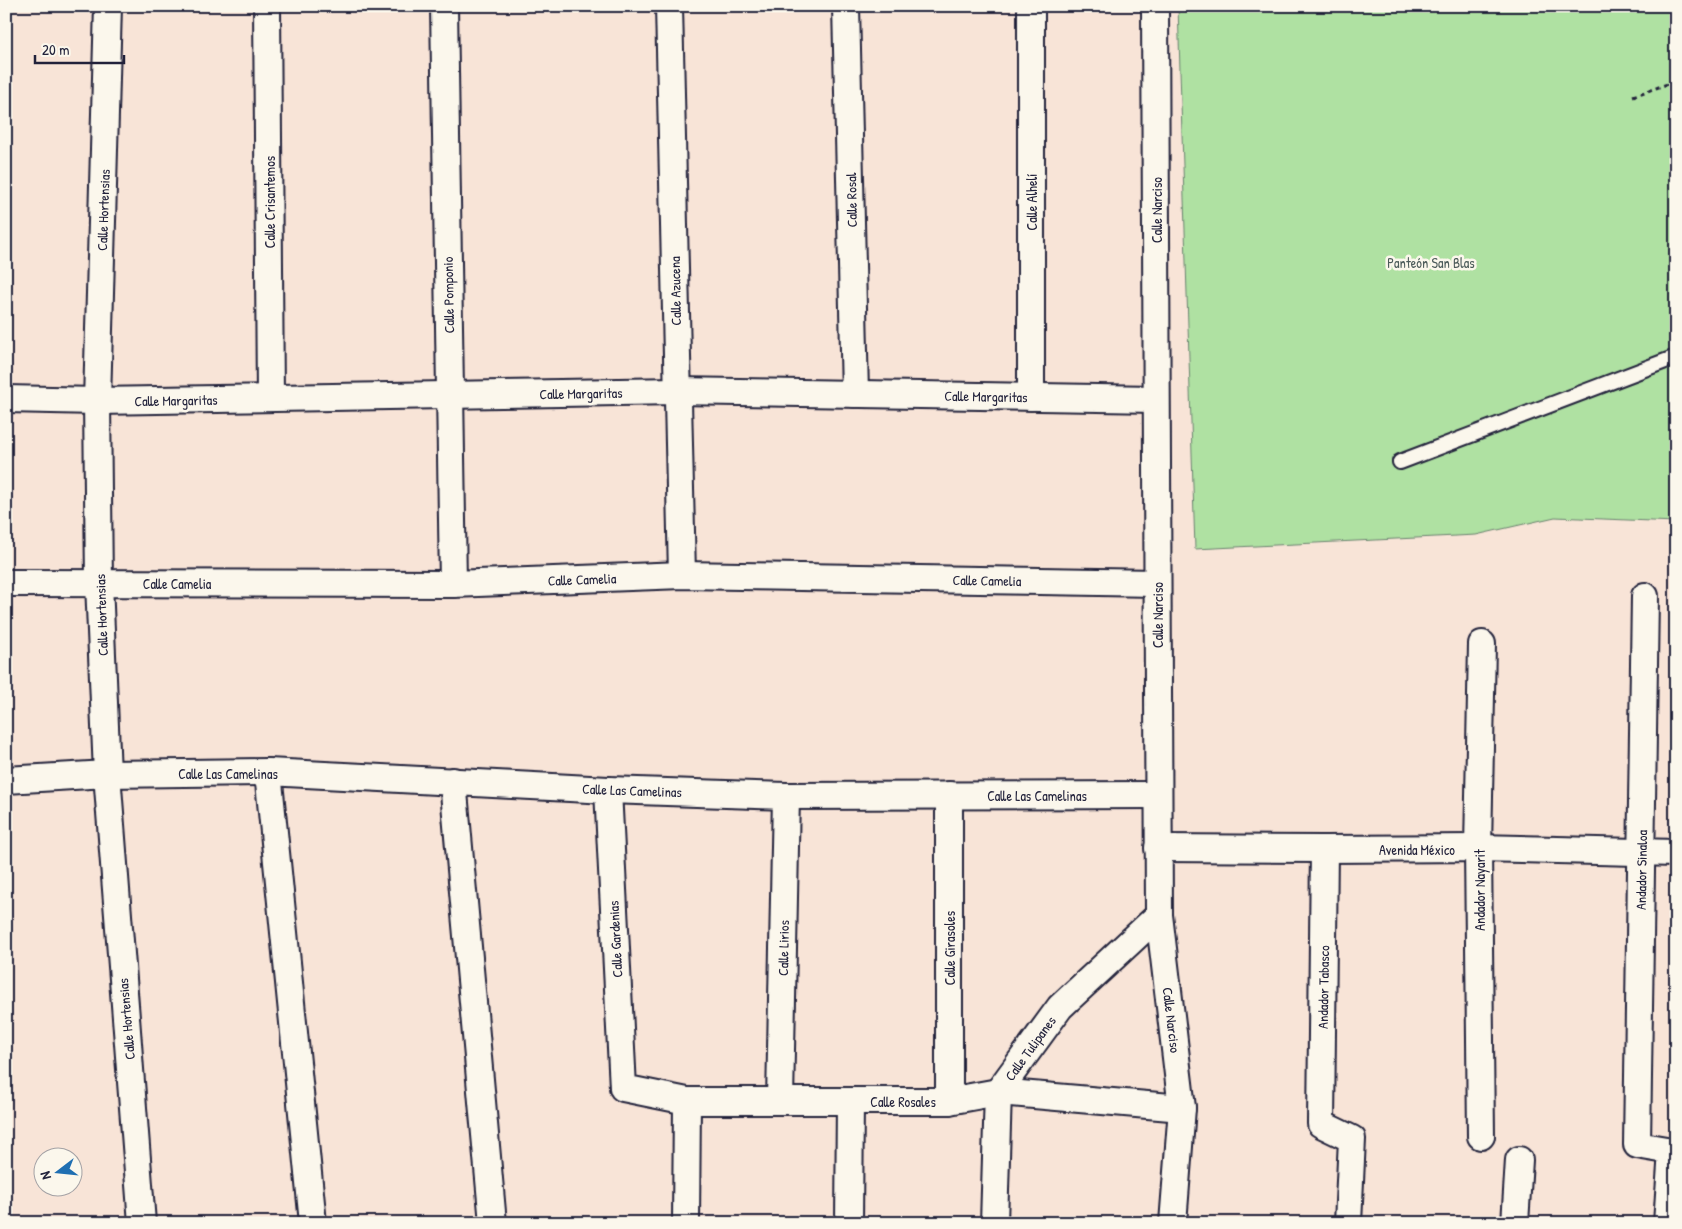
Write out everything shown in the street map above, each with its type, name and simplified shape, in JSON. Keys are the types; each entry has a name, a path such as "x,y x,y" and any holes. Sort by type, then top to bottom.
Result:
{"street":[{"name":"Calle Hortensias","path":"108,6 97,401 99,583 107,774 142,1223"},
{"name":"Calle Crisantemos","path":"267,6 270,398"},
{"name":"Calle Pomponio","path":"444,6 453,584"},
{"name":"Calle Azucena","path":"669,6 682,576"},
{"name":"Calle Rosal","path":"846,6 855,394"},
{"name":"Calle Alhelí","path":"1031,6 1031,397"},
{"name":"Calle Narciso","path":"1155,6 1159,914 1182,1108 1172,1223"},
{"name":"Calle Margaritas","path":"6,400 97,401 677,391 1156,399"},
{"name":"Calle Camelia","path":"6,583 453,584 682,576 1157,583"},
{"name":"Andador Sinaloa","path":"1645,596 1637,1145 1672,1151 1667,1223"},
{"name":"Andador Nayarit","path":"1480,1136 1478,848 1482,644"},
{"name":"Calle Las Camelinas","path":"6,780 107,774 268,772 608,790 786,796 1158,794"},
{"path":"268,772 313,1223"},
{"path":"454,781 493,1223"},
{"name":"Calle Gardenias","path":"608,790 623,1088"},
{"name":"Calle Girasoles","path":"949,795 949,1101"},
{"name":"Calle Lirios","path":"780,1101 786,796"},
{"name":"Avenida México","path":"1158,848 1478,848 1676,853"},
{"name":"Andador Tabasco","path":"1324,849 1321,1124 1352,1139 1348,1223"},
{"name":"Calle Tulipanes","path":"994,1223 998,1092 1060,1007 1159,914"},
{"name":"Calle Rosales","path":"623,1088 687,1101 949,1101 998,1092 1182,1108"},
{"path":"686,1223 687,1101"},
{"path":"849,1223 850,1101"},
{"path":"1515,1223 1519,1160"}],"lane":[{"path":"1400,462 1676,357"}],"path":[{"path":"1633,96 1676,81"}],"green space":[{"name":"Panteón San Blas","path":"1178,6 1676,6 1676,522 1555,517 1476,535 1195,549"}]}
